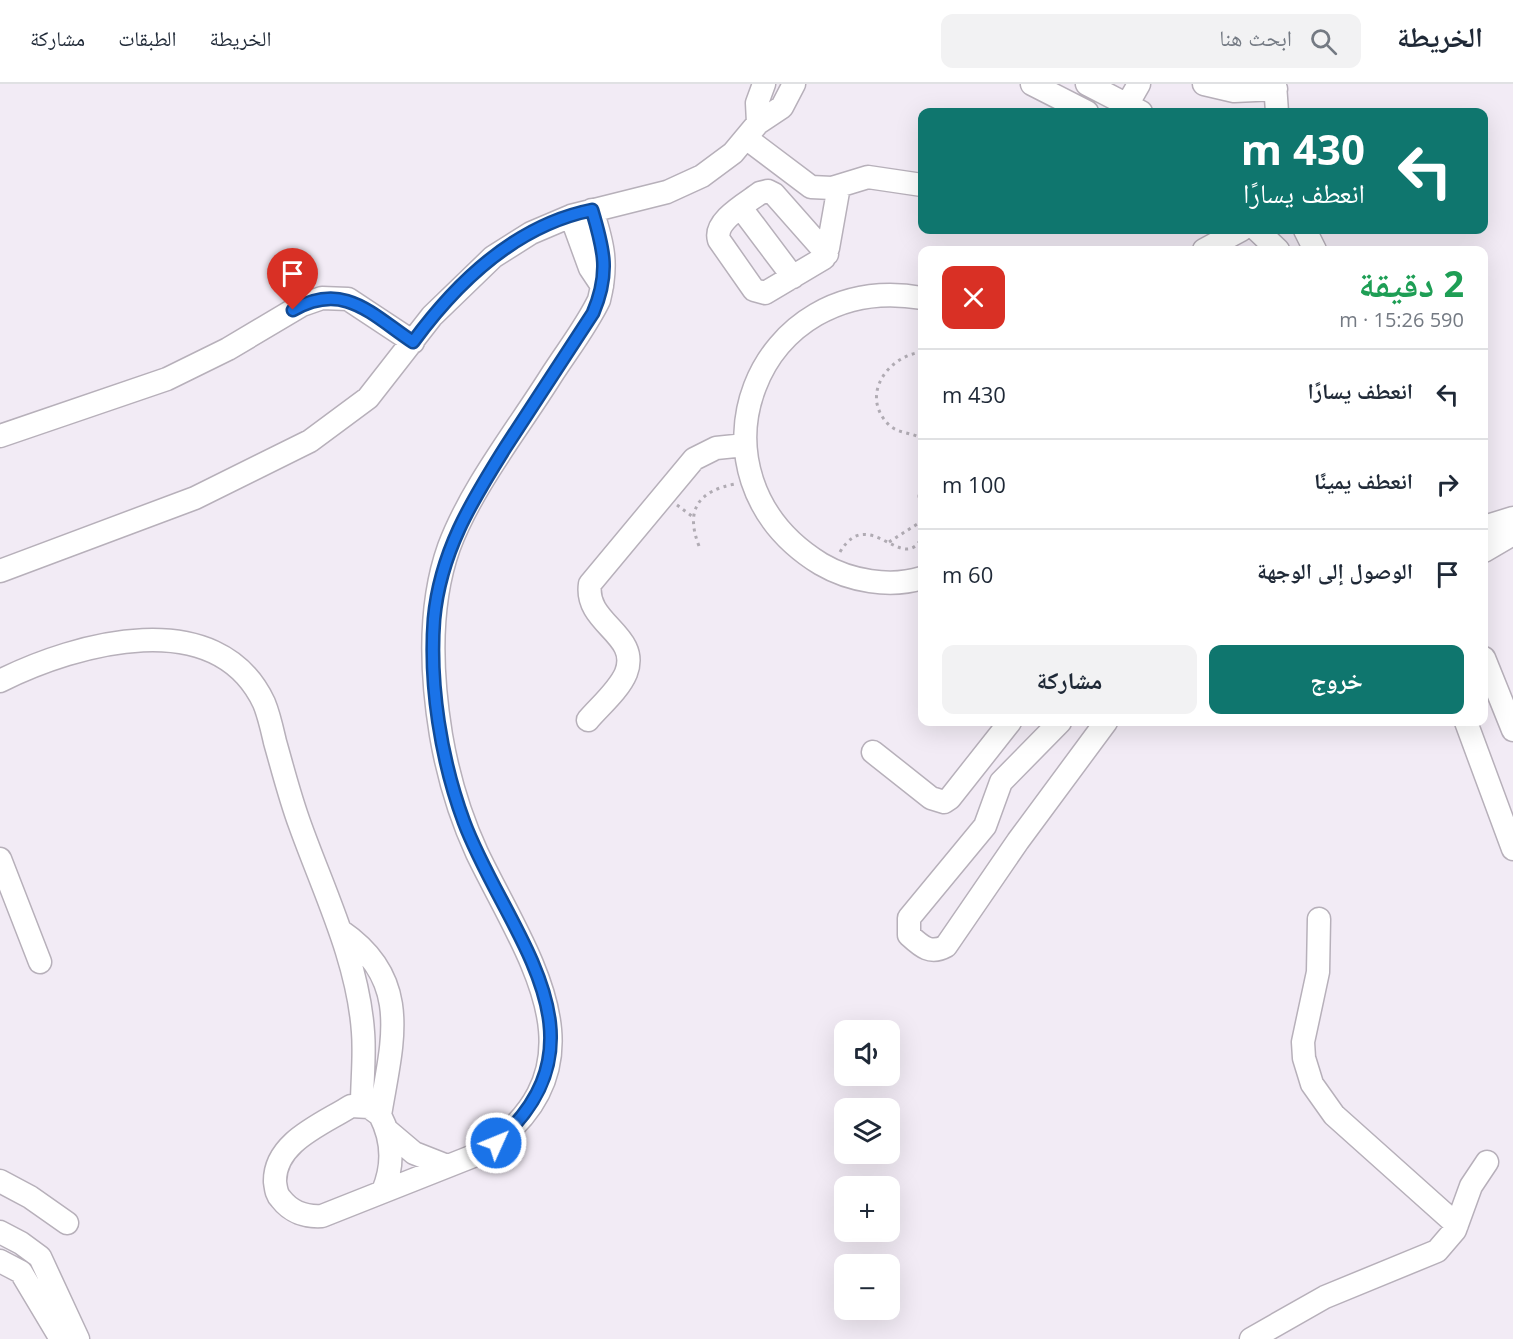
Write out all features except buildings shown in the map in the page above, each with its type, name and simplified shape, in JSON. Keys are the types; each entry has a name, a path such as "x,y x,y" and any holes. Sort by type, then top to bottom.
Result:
{"street":[{"path":"751,84 752,131 805,184 825,189 839,186 852,179 868,177 918,184"},
{"path":"752,131 757,103 764,84"},
{"path":"0,572 195,498 288,454 331,427 368,398 446,301 493,257 531,233 581,213 658,195 685,185 718,165 752,131 782,107 794,84"},
{"path":"1032,84 1079,108"},
{"path":"1087,84 1132,108"},
{"path":"1134,108 1139,84"},
{"path":"1204,84 1241,92 1275,86 1277,108"},
{"path":"827,254 771,192 760,193 721,224 717,236 754,290 765,293 821,261 827,254 839,186"},
{"path":"741,208 793,278"},
{"path":"447,1166 414,1153 376,1117 351,1106 291,1144 277,1168 278,1196 297,1212 314,1216 331,1214 481,1153 520,1119 545,1075 552,1042 548,1009 539,976 465,824 446,764 437,702 434,645 437,596 449,548 470,502 593,313 602,286 604,248 581,213"},
{"path":"1211,246 1234,234"},
{"path":"1261,234 1274,246"},
{"path":"918,297 897,294 857,297 819,312 787,336 763,368 748,405 745,445 751,481 769,518 797,549 833,571 880,582 918,578"},
{"path":"0,436 167,379 228,349 302,305 322,298 348,299 413,342"},
{"path":"588,720 620,682 628,665 625,646 591,606 588,596 590,584 694,459 716,448 745,445"},
{"path":"1488,526 1513,518"},
{"path":"1488,549 1513,534"},
{"path":"0,681 71,653 116,644 170,639 203,647 235,665 252,684 265,704 299,823 341,931 364,1033 376,1117 392,1161 383,1191"},
{"path":"1488,668 1513,730"},
{"path":"873,752 931,798 944,802 950,798 1007,726"},
{"path":"1056,726 1001,782 989,818 909,918 909,935 924,948 939,950 946,946 1018,841 1103,726"},
{"path":"1468,726 1510,836"},
{"path":"989,818 1018,841"},
{"path":"0,859 40,962"},
{"path":"1318,919 1318,972 1303,1042 1304,1058 1312,1084 1334,1115 1457,1225"},
{"path":"341,931 372,959 390,994 394,1038 376,1117"},
{"path":"1251,1339 1325,1297 1430,1255 1444,1245 1457,1225 1471,1186 1487,1162"},
{"path":"0,1181 30,1197 67,1222"},
{"path":"0,1232 21,1243 40,1257 78,1339"},
{"path":"21,1272 40,1257"},
{"path":"0,1261 21,1272 61,1339"}],"path":[{"path":"918,353 903,357 889,366 880,380 877,397 882,415 891,427 918,437"},
{"path":"699,546 693,532 693,517 706,494 724,486 751,481"},
{"path":"889,542 918,525"},
{"path":"833,571 840,552 851,538 869,533 906,550 918,543"}],"route":[{"path":"293,310 322,298 348,299 413,342 432,316 476,271 493,257 531,233 592,210 604,248 602,286 593,313 470,502 449,548 437,596 434,645 437,702 446,764 477,853 539,976 548,1009 552,1042 545,1075 530,1106 509,1132 496,1143"}]}
